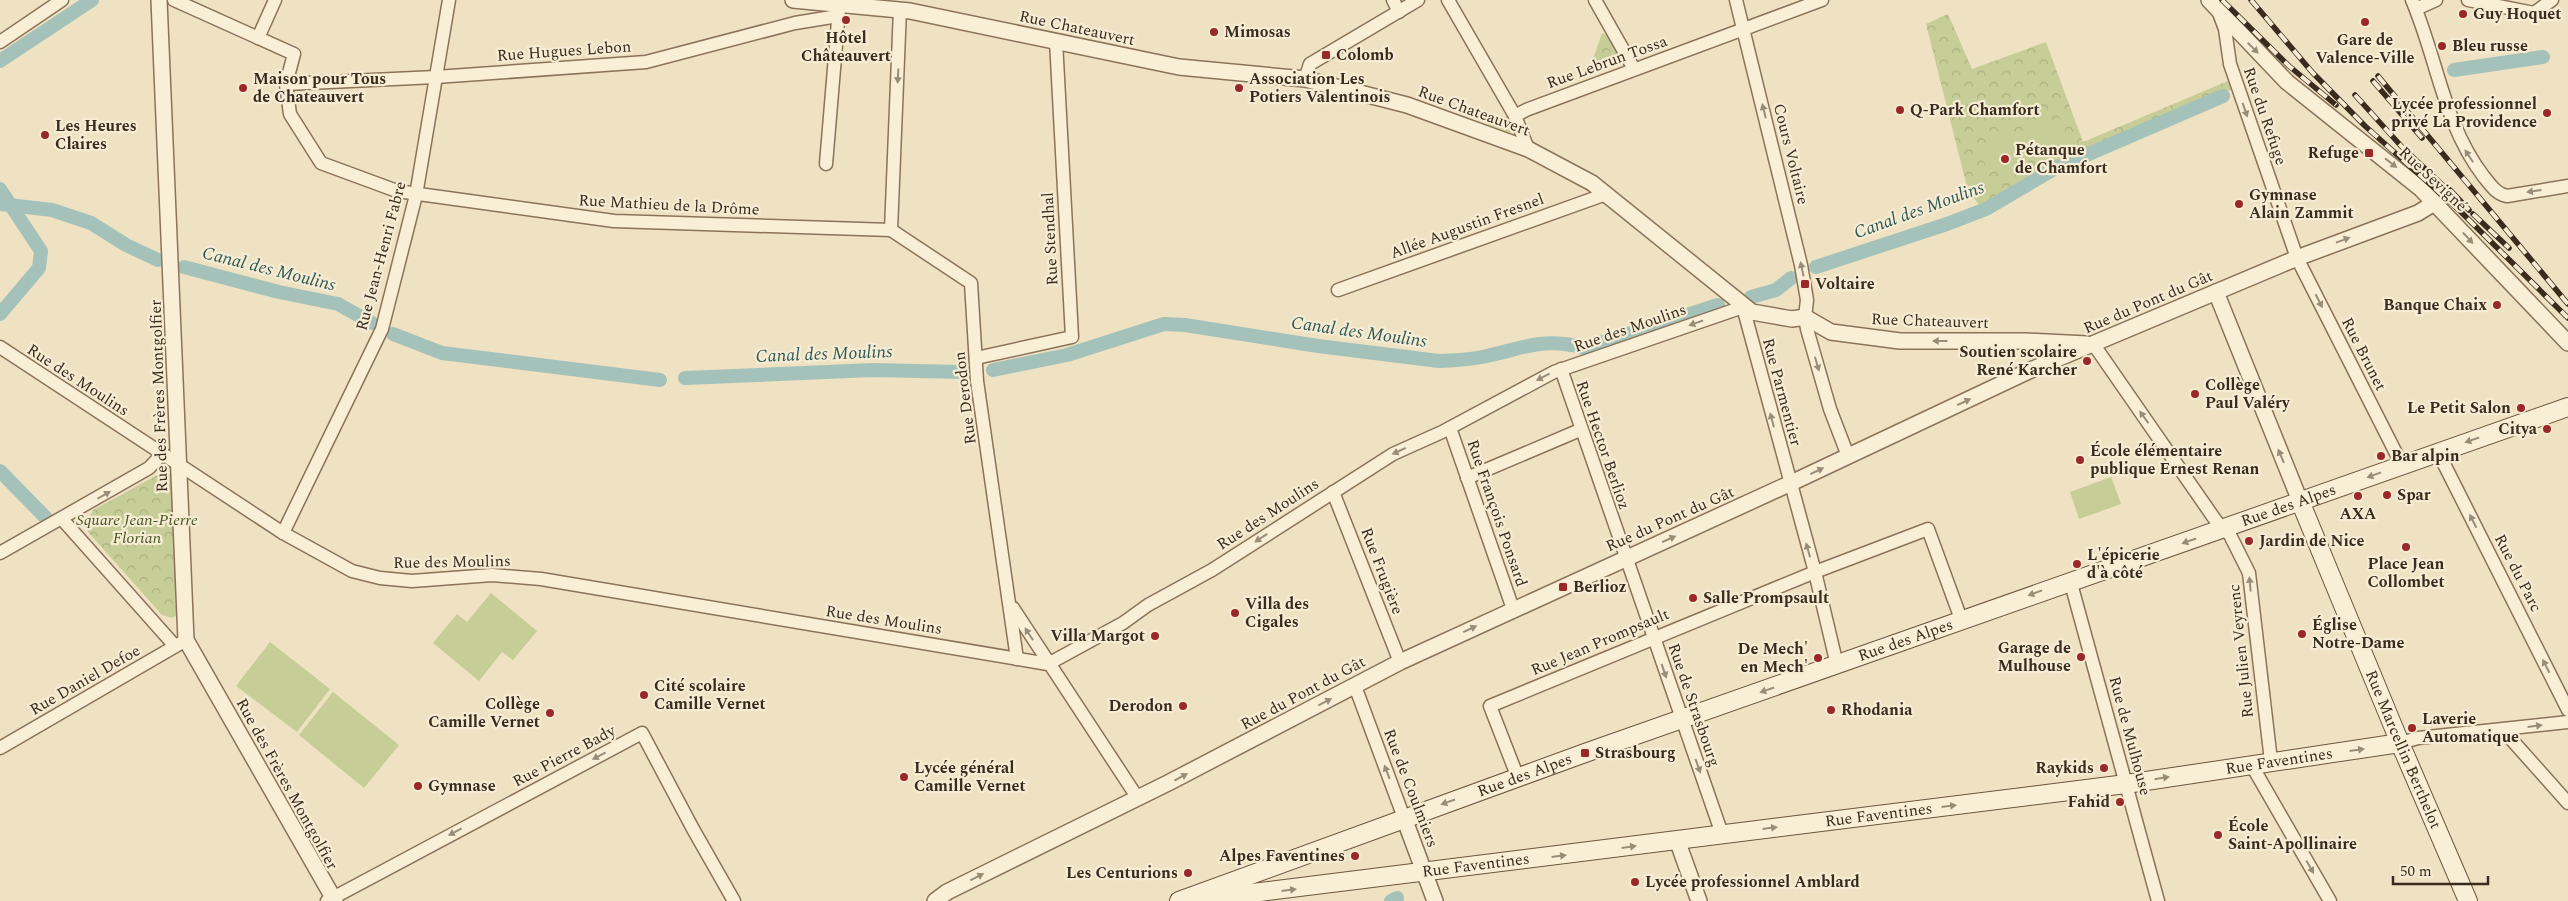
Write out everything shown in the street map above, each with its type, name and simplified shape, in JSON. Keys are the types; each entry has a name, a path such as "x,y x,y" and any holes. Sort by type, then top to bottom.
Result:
{"main road":[{"name":"Rue des Alpes","path":"1179,901 1245,875 1837,665 2070,580 2568,407"},
{"name":"Rue Marcellin Berthelot","path":"2300,501 2400,743 2468,901"},
{"name":"Rue Faventines","path":"1188,901 1246,896 2126,784 2400,743"},
{"path":"1245,875 1239,886 1246,896"}],"street":[{"path":"0,42 62,0"},
{"name":"Rue des Frères Montgolfier","path":"159,0 180,466 180,643 331,900"},
{"path":"174,0 294,54 286,84"},
{"path":"258,38 275,0"},
{"name":"Rue Jean-Henri Fabre","path":"284,533 382,329 416,195 449,0"},
{"name":"Rue Chateauvert","path":"793,0 839,10 859,3 882,4 1179,67 1304,79 1407,105 1528,149 1592,183 1726,291 1742,307 1752,312 1792,319 1805,317 1831,332 1900,341 2026,341 2094,345"},
{"path":"1393,0 1399,12"},
{"path":"1304,79 1310,64 1418,0"},
{"path":"1448,0 1515,116 1528,149"},
{"path":"1595,0 1634,69"},
{"name":"Cours Voltaire","path":"1736,0 1804,274 1807,300 1805,317 1830,409 1848,456"},
{"name":"Rue Lebrun Tossa","path":"1515,116 1634,69 1822,0"},
{"name":"Rue Sevigné","path":"2209,0 2293,87 2407,176 2568,343"},
{"path":"2438,0 2414,5 2459,139 2471,159 2500,194 2507,196 2568,186"},
{"path":"2468,0 2534,13 2552,0"},
{"path":"890,230 900,9"},
{"path":"826,164 839,10"},
{"name":"Rue Hugues Lebon","path":"286,84 436,77 646,62 839,10"},
{"name":"Rue du Refuge","path":"2219,12 2225,29 2230,64 2297,258"},
{"name":"Rue Stendhal","path":"976,358 1072,337 1056,41"},
{"name":"Rue Mathieu de la Drôme","path":"286,84 290,114 321,163 397,191 614,221 890,230"},
{"name":"Allée Augustin Fresnel","path":"1338,290 1606,194"},
{"name":"Rue du Pont du Gât","path":"935,901 947,892 1400,662 1513,609 1789,484 2033,369 2094,345 2297,258 2418,213 2434,203"},
{"name":"Rue Derodon","path":"890,230 971,283 977,381 1017,658"},
{"name":"Rue Brunet","path":"2297,258 2402,465"},
{"name":"Rue Marcellin Berthelot","path":"2216,292 2300,501"},
{"name":"Rue des Moulins","path":"0,347 284,533 352,571 380,578 412,581 492,575 540,579 1048,664 1123,623 1137,612 1212,570 1393,454 1450,428 1561,369 1742,307"},
{"name":"Rue Parmentier","path":"1742,307 1789,484 1815,572 1837,665"},
{"name":"Rue Julien Veyrenc","path":"2094,345 2223,528 2230,535 2249,573 2271,762"},
{"name":"Rue Hector Berlioz","path":"1561,369 1625,559"},
{"name":"Rue François Ponsard","path":"1450,428 1513,609"},
{"path":"1467,478 1580,430"},
{"name":"Rue du Parc","path":"2436,453 2442,460 2568,710"},
{"path":"0,553 149,468 162,454"},
{"name":"Rue Frugière","path":"1333,492 1400,662"},
{"path":"62,519 180,643"},
{"name":"Rue Jean Prompsault","path":"1518,778 1490,706 1815,572 1928,529 1961,619"},
{"name":"Rue de Strasbourg","path":"1625,559 1722,834"},
{"name":"Rue de Mulhouse","path":"2070,580 2158,901"},
{"name":"Rue Derodon","path":"1010,604 1136,797"},
{"name":"Rue Daniel Defoe","path":"0,748 180,643"},
{"name":"Rue de Coulmiers","path":"1355,686 1436,901"},
{"name":"Rue Faventines","path":"2400,743 2418,738 2568,722"},
{"path":"2502,730 2568,803"},
{"name":"Rue Pierre Bady","path":"331,900 642,734 734,901"},
{"path":"2252,764 2330,901"},
{"path":"1677,840 1699,901"}],"green space":[{"path":"1948,14 1972,69 2046,42 2083,142 2235,78 2238,87 2083,152 1980,206 1968,191 1926,24"},
{"path":"1602,33 1612,37 1621,54 1614,65 1593,74 1593,59"},
{"path":"1510,115 1520,136 1486,124"},
{"name":"Pétanque de Chamfort","path":"2060,118 2070,143 1987,174 1980,144"},
{"name":"Square Jean-Pierre Florian","path":"163,472 171,475 174,481 178,615 172,618 162,615 88,532 86,525 93,510"},
{"path":"2111,477 2121,504 2079,519 2070,492"},
{"path":"491,593 537,631 513,660 502,652 479,681 433,643 457,614 467,622"},
{"path":"270,642 330,689 297,732 236,686"},
{"path":"333,692 399,745 364,788 299,735"}],"waterway":[{"path":"0,61 92,0"},
{"name":"Canal des Moulins","path":"2454,70 2543,57"},
{"name":"Canal des Moulins","path":"1816,267 1947,224 1986,209 2054,169 2223,96"},
{"path":"0,189 41,251 39,268 0,314"},
{"name":"Canal des Moulins","path":"0,204 52,210 91,223 126,245 158,260"},
{"name":"Canal des Moulins","path":"184,267 279,292 338,304 372,323"},
{"name":"Canal des Moulins","path":"1751,297 1776,290 1791,278"},
{"name":"Canal des Moulins","path":"993,370 1067,355 1164,324 1185,325 1318,346 1439,361 1466,359 1544,343 1557,343 1585,348 1718,305"},
{"name":"Canal des Moulins","path":"393,334 442,353 660,380"},
{"name":"Canal des Moulins","path":"685,378 873,370 963,372"},
{"path":"0,471 46,518"},
{"path":"1391,901 1397,898"}],"railway":[{"path":"2222,0 2289,66 2336,105"},
{"path":"2251,0 2312,72 2365,126 2460,211 2568,318"},
{"path":"2378,76 2568,304"},
{"path":"2373,81 2422,138"},
{"path":"2355,95 2402,147 2453,195"},
{"path":"2450,190 2469,210"},
{"path":"2473,214 2509,248"}],"place":[{"name":"Guy Hoquet","path":"2463,14"},
{"name":"Hôtel Châteauvert","path":"846,20"},
{"name":"Gare de Valence-Ville","path":"2365,22"},
{"name":"Mimosas","path":"1214,32"},
{"name":"Bleu russe","path":"2442,46"},
{"name":"Colomb","path":"1326,55"},
{"name":"Maison pour Tous de Chateauvert","path":"243,88"},
{"name":"Association Les Potiers Valentinois","path":"1239,88"},
{"name":"Q-Park Chamfort","path":"1900,110"},
{"name":"Lycée professionnel privé La Providence","path":"2547,113"},
{"name":"Les Heures Claires","path":"45,135"},
{"name":"Refuge","path":"2369,153"},
{"name":"Pétanque de Chamfort","path":"2005,159"},
{"name":"Gymnase Alain Zammit","path":"2239,204"},
{"name":"Voltaire","path":"1805,284"},
{"name":"Banque Chaix","path":"2497,305"},
{"name":"Soutien scolaire René Karcher","path":"2087,361"},
{"name":"Collège Paul Valéry","path":"2195,394"},
{"name":"Le Petit Salon","path":"2521,408"},
{"name":"Citya","path":"2547,429"},
{"name":"Bar alpin","path":"2381,456"},
{"name":"École élémentaire publique Ernest Renan","path":"2080,460"},
{"name":"Spar","path":"2387,495"},
{"name":"AXA","path":"2358,496"},
{"name":"Jardin de Nice","path":"2249,541"},
{"name":"Place Jean Collombet","path":"2406,547"},
{"name":"L'épicerie d'à côté","path":"2077,564"},
{"name":"Berlioz","path":"1563,587"},
{"name":"Salle Prompsault","path":"1693,598"},
{"name":"Villa des Cigales","path":"1235,613"},
{"name":"Église Notre-Dame","path":"2302,634"},
{"name":"Villa Margot","path":"1155,636"},
{"name":"Garage de Mulhouse","path":"2081,657"},
{"name":"De Mech' en Mech'","path":"1818,658"},
{"name":"Cité scolaire Camille Vernet","path":"644,695"},
{"name":"Derodon","path":"1183,706"},
{"name":"Rhodania","path":"1831,710"},
{"name":"Collège Camille Vernet","path":"550,713"},
{"name":"Laverie Automatique","path":"2412,728"},
{"name":"Strasbourg","path":"1585,753"},
{"name":"Raykids","path":"2104,768"},
{"name":"Lycée général Camille Vernet","path":"904,777"},
{"name":"Gymnase","path":"418,786"},
{"name":"Fahid","path":"2120,802"},
{"name":"École Saint-Apollinaire","path":"2218,835"},
{"name":"Alpes Faventines","path":"1355,856"},
{"name":"Les Centurions","path":"1188,873"},
{"name":"Lycée professionnel Amblard","path":"1635,882"}]}
